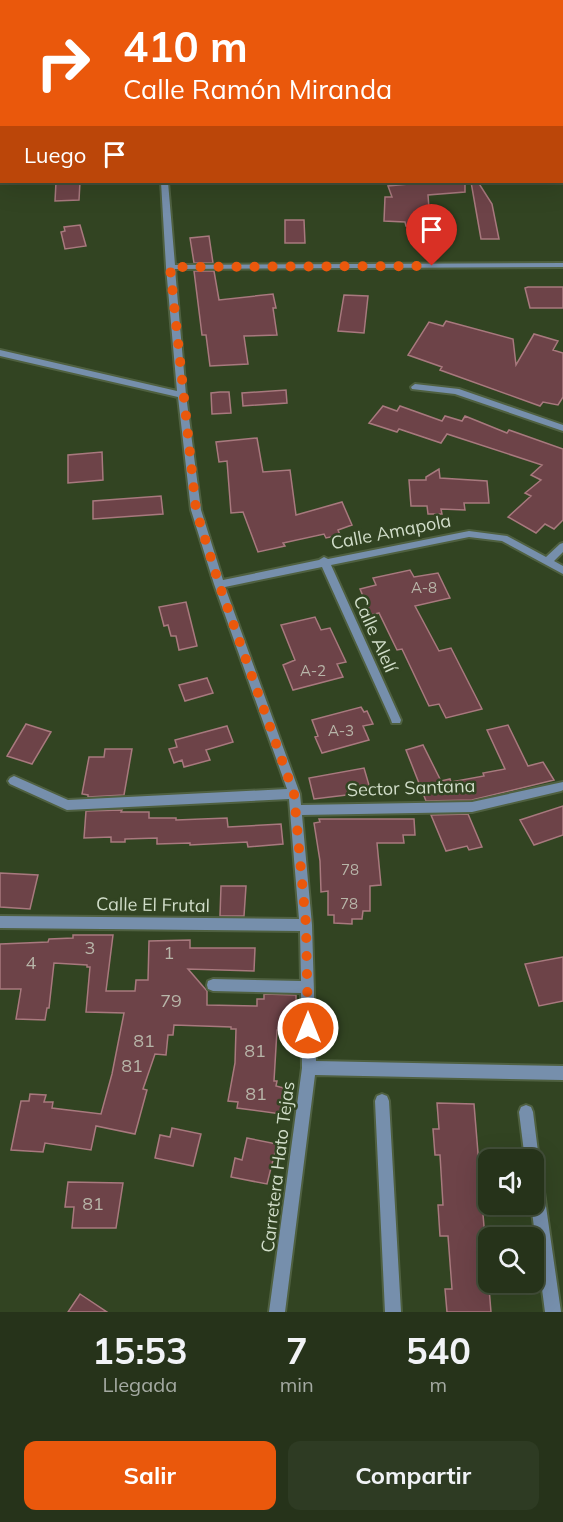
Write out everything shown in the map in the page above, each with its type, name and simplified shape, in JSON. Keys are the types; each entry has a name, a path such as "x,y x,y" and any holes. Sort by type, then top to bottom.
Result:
{"street":[{"name":"Carretera Hato Tejas","path":"165,183 182,395 196,510 219,584 294,794 296,810 306,925 309,1068 277,1312"},
{"path":"170,267 563,265"},
{"path":"0,354 182,395"},
{"path":"415,387 456,391 563,428"},
{"name":"Calle Amapola","path":"219,584 324,561 469,534 504,538 563,570"},
{"path":"548,561 563,546"},
{"name":"Calle Alelí","path":"324,561 396,720"},
{"path":"14,781 67,805 294,794"},
{"name":"Sector Santana","path":"296,810 472,807 561,786"},
{"name":"Calle El Frutal","path":"0,922 306,925"},
{"path":"213,985 308,987"},
{"path":"309,1068 563,1073"},
{"path":"382,1101 393,1312"},
{"path":"526,1112 531,1149"},
{"path":"540,1215 553,1312"}],"building":[{"path":"56,183 80,183 79,200 55,201"},
{"path":"465,183 465,192 428,195 430,222 420,222 418,227 406,226 405,222 384,221 385,197 392,197 388,186"},
{"path":"471,183 479,183 492,204 499,239 481,239"},
{"path":"285,220 304,220 305,243 285,243"},
{"path":"80,225 86,246 65,249 61,232 65,231 64,227"},
{"path":"209,236 213,263 194,263 190,238"},
{"path":"194,271 214,271 219,300 273,294 277,335 244,336 248,364 210,366 206,335 202,335"},
{"path":"563,287 563,308 530,308 525,288"},
{"path":"344,295 368,296 364,333 338,331"},
{"path":"446,321 513,339 516,365 534,334 558,341 553,350 563,353 563,397 558,405 543,402 540,406 440,370 442,367 408,355 429,322 443,326"},
{"path":"286,390 287,403 243,406 242,393"},
{"path":"229,392 231,413 212,414 211,393"},
{"path":"383,406 397,411 400,406 442,421 445,416 462,421 465,416 507,433 509,430 563,449 563,520 554,529 545,524 536,533 508,517 531,496 525,493 541,480 531,475 542,465 447,434 441,443 399,429 397,432 369,423"},
{"path":"257,438 263,472 290,470 296,515 342,502 352,525 338,530 340,535 326,538 324,534 283,543 285,546 258,552 243,512 231,513 227,461 219,462 216,442"},
{"path":"102,452 103,480 68,483 68,455"},
{"path":"439,469 440,478 487,481 489,503 464,503 465,510 441,509 442,514 428,514 427,506 411,506 409,480 426,480 426,477"},
{"path":"161,496 163,514 93,519 93,501"},
{"path":"410,570 414,577 438,573 450,598 415,606 439,651 451,648 482,709 446,718 439,704 429,706 402,649 397,650 379,613 371,615 360,589 376,585 373,578"},
{"path":"186,602 197,646 179,650 176,636 171,636 168,625 164,626 159,607"},
{"path":"315,617 321,630 330,628 346,662 337,664 343,677 293,690 283,665 295,660 281,625"},
{"path":"207,678 213,693 185,701 179,685"},
{"path":"361,707 364,712 367,711 373,724 363,726 369,740 322,753 315,737 318,736 312,720"},
{"path":"26,724 51,732 32,764 7,756"},
{"path":"508,725 528,766 543,762 554,780 472,800 426,801 406,750 423,745 441,781 450,779 451,782 484,776 483,773 505,769 487,730"},
{"path":"227,726 233,742 206,750 210,760 184,767 182,760 174,763 169,749 177,747 175,740"},
{"path":"105,749 132,749 124,795 88,797 82,794 89,757 104,757"},
{"path":"364,768 371,792 314,799 309,778"},
{"path":"563,806 563,835 534,845 520,820"},
{"path":"122,810 121,812 149,812 149,818 176,818 176,820 227,818 228,827 281,824 283,844 248,847 247,842 190,845 190,843 157,844 157,838 111,842 111,837 84,838 86,811"},
{"path":"468,814 482,847 469,850 467,846 446,851 431,815"},
{"path":"319,819 414,819 415,835 403,835 404,843 377,843 381,885 370,886 370,911 363,911 362,919 352,919 352,924 334,923 334,915 328,915 328,891 321,892 320,861 314,823 320,822"},
{"path":"0,873 38,875 30,909 0,907"},
{"path":"221,886 246,886 244,916 220,916"},
{"path":"73,935 113,935 106,991 135,991 136,980 148,980 149,941 190,940 190,948 255,948 254,971 188,969 207,991 207,1005 257,1006 257,999 264,999 264,994 296,995 296,1010 288,1010 288,1030 277,1030 274,1081 277,1081 276,1086 284,1088 281,1114 237,1108 238,1102 228,1101 235,1063 236,1029 174,1025 173,1035 168,1035 166,1055 155,1054 143,1089 147,1090 135,1134 96,1126 91,1150 45,1143 43,1152 11,1150 21,1101 29,1101 30,1094 46,1095 44,1102 53,1102 52,1108 101,1114 112,1074 124,1013 86,1012 90,967 54,963 49,1008 47,1008 45,1020 16,1019 21,989 0,989 0,944 48,942 49,939 73,938"},
{"path":"563,957 563,1001 539,1006 525,964"},
{"path":"437,1103 474,1104 478,1153 478,1215 483,1215 484,1227 478,1227 478,1293 489,1293 491,1312 447,1312 445,1289 452,1289 448,1236 440,1236 438,1205 443,1205 440,1155 435,1155 433,1129 439,1129"},
{"path":"172,1128 201,1134 193,1166 155,1158 160,1135 170,1137"},
{"path":"247,1138 277,1144 267,1184 231,1177 235,1158 242,1160"},
{"path":"68,1182 123,1183 116,1228 72,1228 74,1207 65,1207"},
{"path":"80,1294 107,1312 68,1312"}],"route":[{"path":"308,1028 306,925 294,794 219,584 196,510 170,267 432,266"}]}
